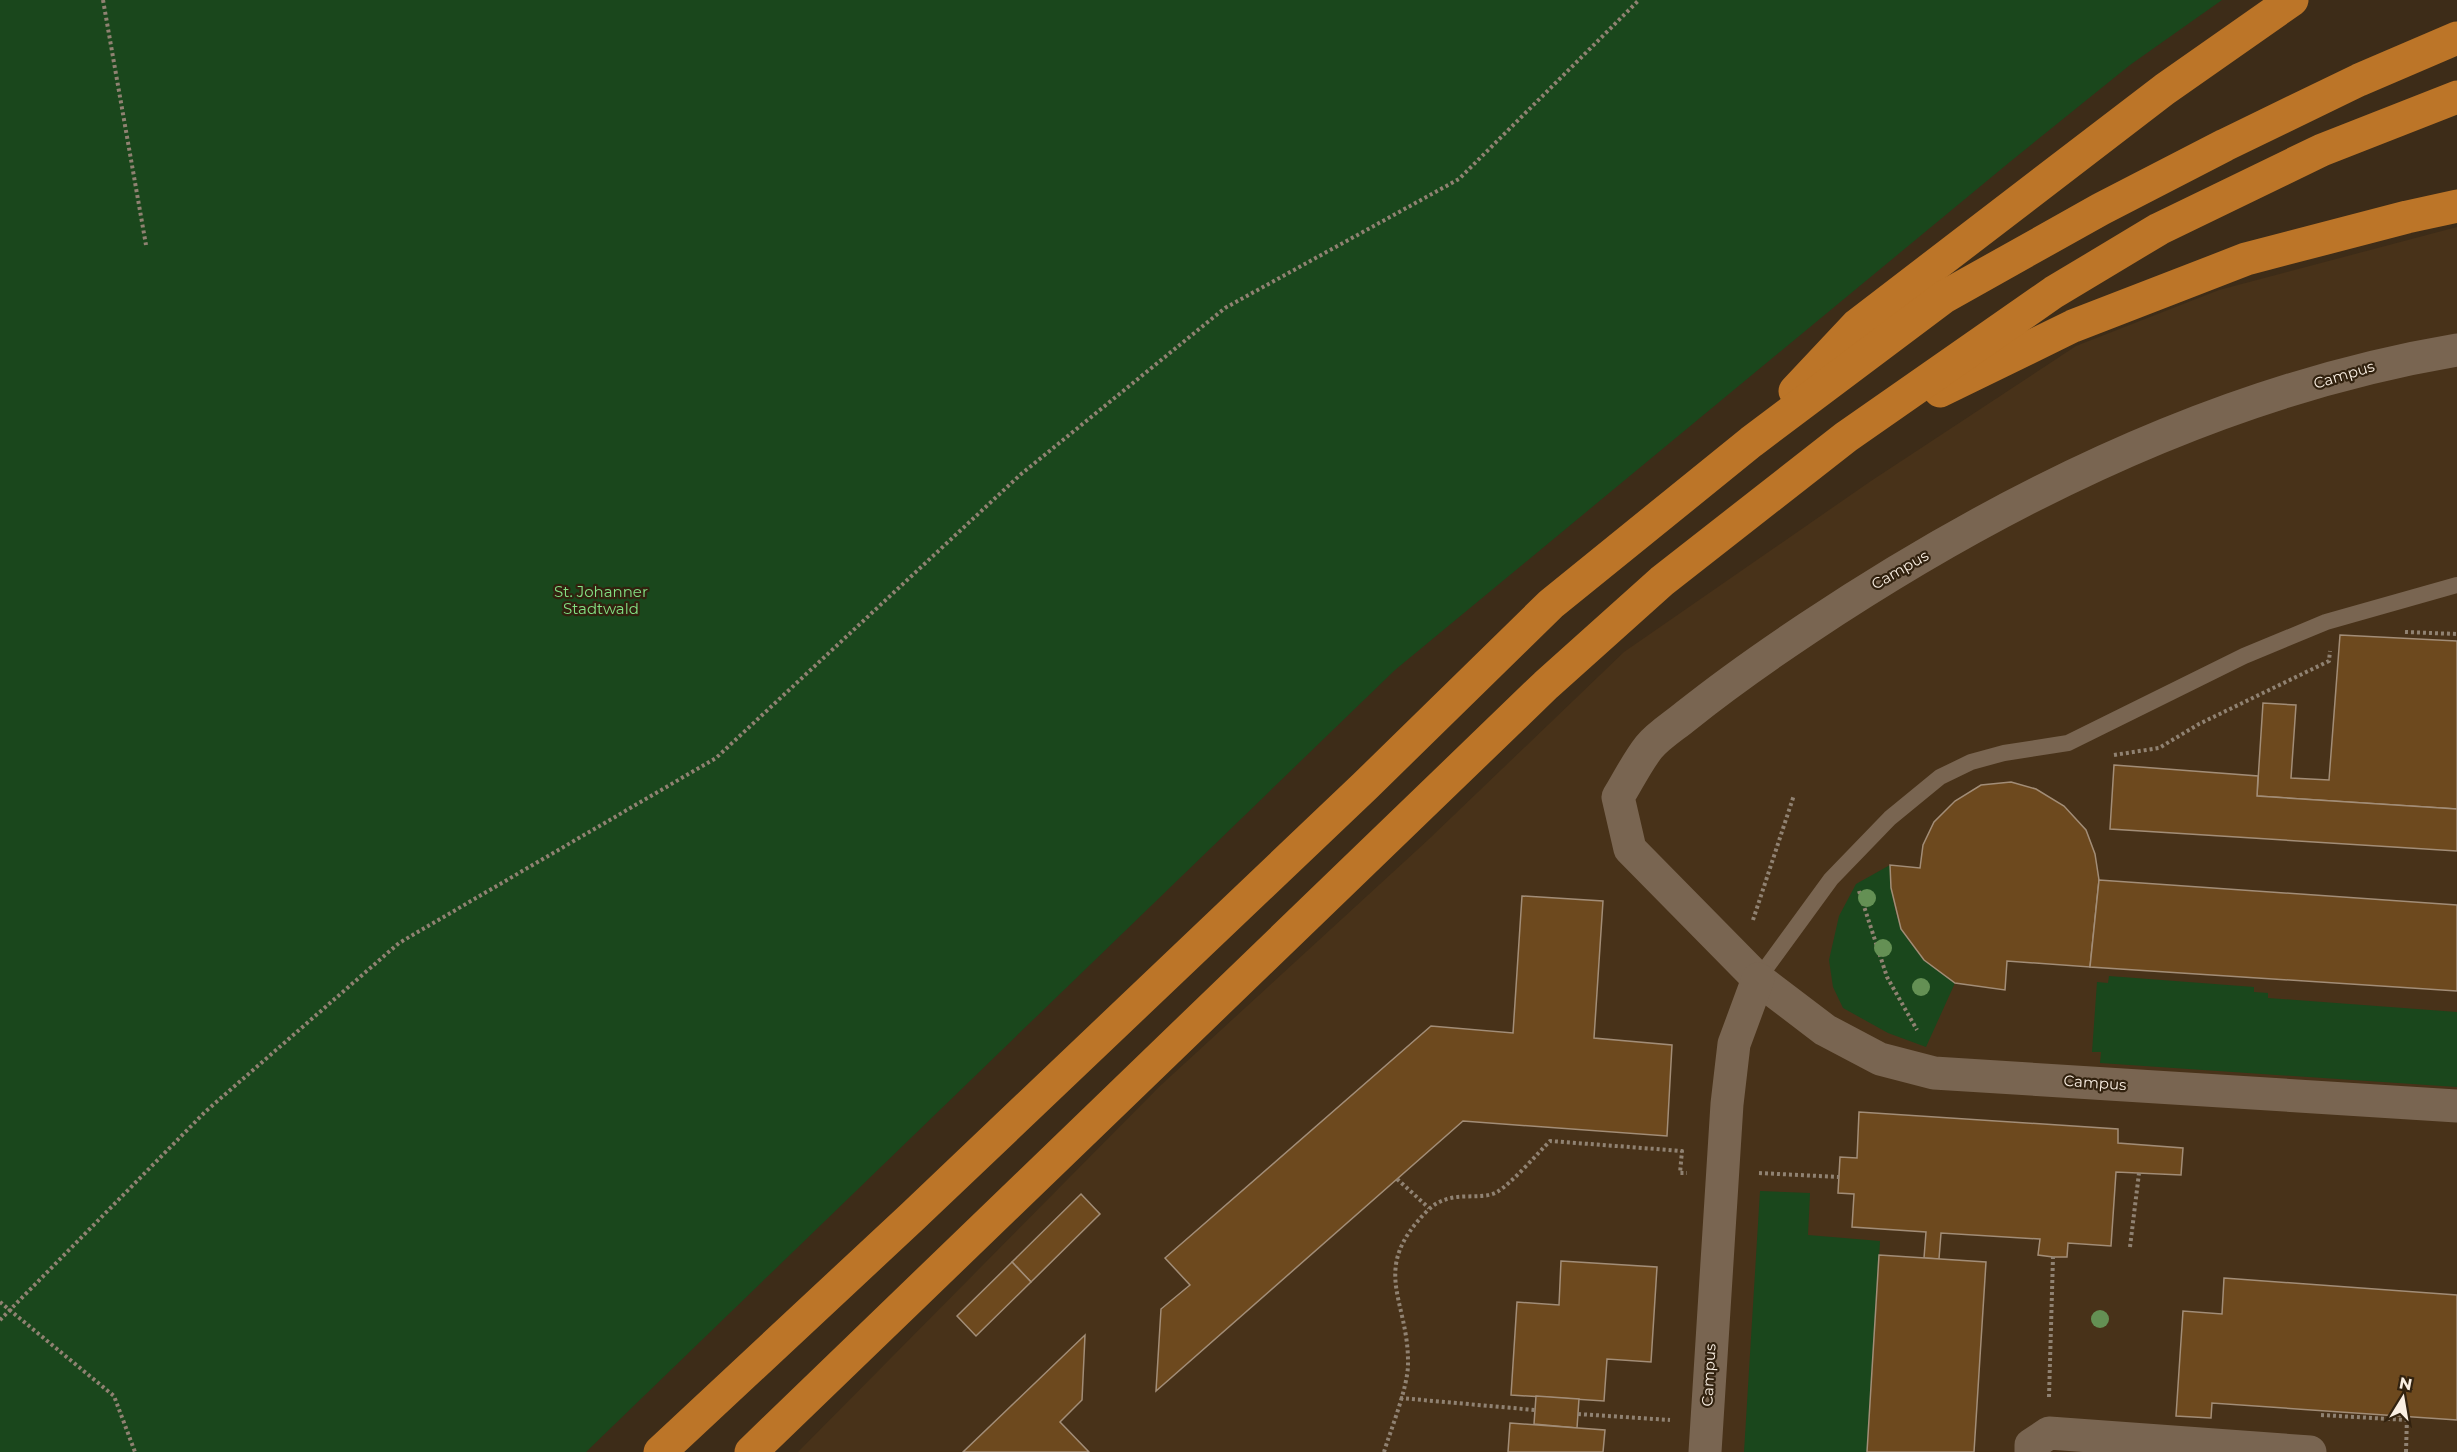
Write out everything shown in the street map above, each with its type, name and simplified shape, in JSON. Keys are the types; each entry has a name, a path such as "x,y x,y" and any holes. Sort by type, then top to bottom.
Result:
{"highway":[{"path":"1751,442 1815,368 1857,325 2165,89 2292,0"},
{"path":"660,1452 1287,861 1551,604 1751,442 1944,297 2101,209 2225,145 2359,80 2457,38"},
{"path":"751,1452 1546,685 1662,580 1846,436 2054,292 2159,229 2322,150 2457,97"},
{"path":"1846,436 2073,326 2246,259 2457,206"}],"street":[{"name":"Campus","path":"2457,350 2387,362 2229,411 2128,452 1998,514 1881,580 1732,678 1649,747 1618,797 1630,849 1749,969 1825,1030 1880,1059 1934,1073 2457,1106"},
{"name":"Campus","path":"1706,1437 1727,1104 1734,1044 1749,969"},
{"path":"2040,1443 2200,1444 2310,1452"}],"lane":[{"path":"1749,969 1890,818 1940,777 1971,762 2004,753 2068,743 2244,656 2326,622 2457,585"}],"path":[{"path":"103,0 146,245"},
{"path":"0,1320 206,1111 399,943 716,758 1020,475 1225,308 1459,178 1639,0"},
{"path":"2401,632 2457,634"},
{"path":"2106,756 2159,748 2199,724 2329,661 2330,650"},
{"path":"1749,969 1794,795"},
{"path":"1856,884 1887,977 1920,1037"},
{"path":"1384,1452 1408,1365 1394,1286 1395,1264 1408,1235 1429,1209 1452,1197 1496,1192 1550,1141 1682,1151 1680,1173 1698,1173"},
{"path":"1759,1173 1839,1177"},
{"path":"2130,1247 2139,1173"},
{"path":"1397,1179 1429,1209"},
{"path":"2040,1443 2053,1257"},
{"path":"0,1302 114,1396 135,1452"},
{"path":"1400,1398 1535,1410"},
{"path":"1578,1414 1706,1437"},
{"path":"2317,1415 2407,1419 2406,1452"}],"shaded area":[{"path":"2457,227 2457,1452 798,1452 1160,1086 1428,840 1624,652 1871,481 2076,346 2219,290"}],"green space":[{"name":"St. Johanner Stadtwald","path":"0,0 2222,0 2130,65 2011,161 1395,670 586,1452 0,1452"},
{"path":"1890,865 1894,905 1905,934 1924,959 1955,983 1926,1047 1888,1033 1843,1008 1833,987 1829,960 1839,916 1856,884"},
{"path":"2109,976 2254,987 2254,992 2268,993 2268,998 2457,1012 2457,1087 2100,1063 2101,1052 2092,1052 2097,982 2108,983"},
{"path":"1760,1191 1810,1193 1808,1235 1880,1241 1867,1452 1744,1452"}],"building":[{"path":"2340,635 2457,641 2457,809 2257,796 2263,703 2296,705 2291,778 2329,780"},
{"path":"2114,765 2258,776 2257,796 2457,809 2457,851 2110,829"},
{"path":"2011,782 2036,789 2064,806 2086,830 2095,854 2099,880 2090,967 2007,961 2005,990 1955,983 1924,960 1901,929 1891,888 1890,865 1920,868 1923,845 1934,822 1955,801 1981,785"},
{"path":"2099,880 2457,905 2457,991 2090,967"},
{"path":"1522,896 1603,901 1594,1038 1672,1045 1667,1136 1463,1121 1156,1391 1161,1309 1190,1285 1165,1258 1431,1026 1513,1033"},
{"path":"1859,1112 2118,1129 2118,1143 2183,1148 2181,1175 2116,1172 2111,1246 2068,1243 2067,1257 2053,1257 2038,1255 2040,1239 1941,1233 1939,1259 1924,1258 1926,1232 1852,1227 1854,1194 1838,1193 1840,1157 1857,1158"},
{"path":"1081,1194 1100,1214 1031,1282 1012,1262"},
{"path":"1879,1255 1986,1262 1974,1452 1867,1452"},
{"path":"1561,1261 1657,1267 1651,1362 1607,1359 1604,1401 1511,1395 1517,1302 1559,1305"},
{"path":"1012,1262 1031,1282 976,1336 957,1316"},
{"path":"2224,1278 2457,1295 2457,1420 2212,1403 2211,1418 2176,1416 2183,1311 2222,1314"},
{"path":"1085,1335 1082,1400 1060,1422 1089,1452 963,1452"},
{"path":"1536,1396 1579,1399 1577,1428 1534,1424"},
{"path":"1510,1423 1605,1430 1603,1452 1508,1452"}]}
